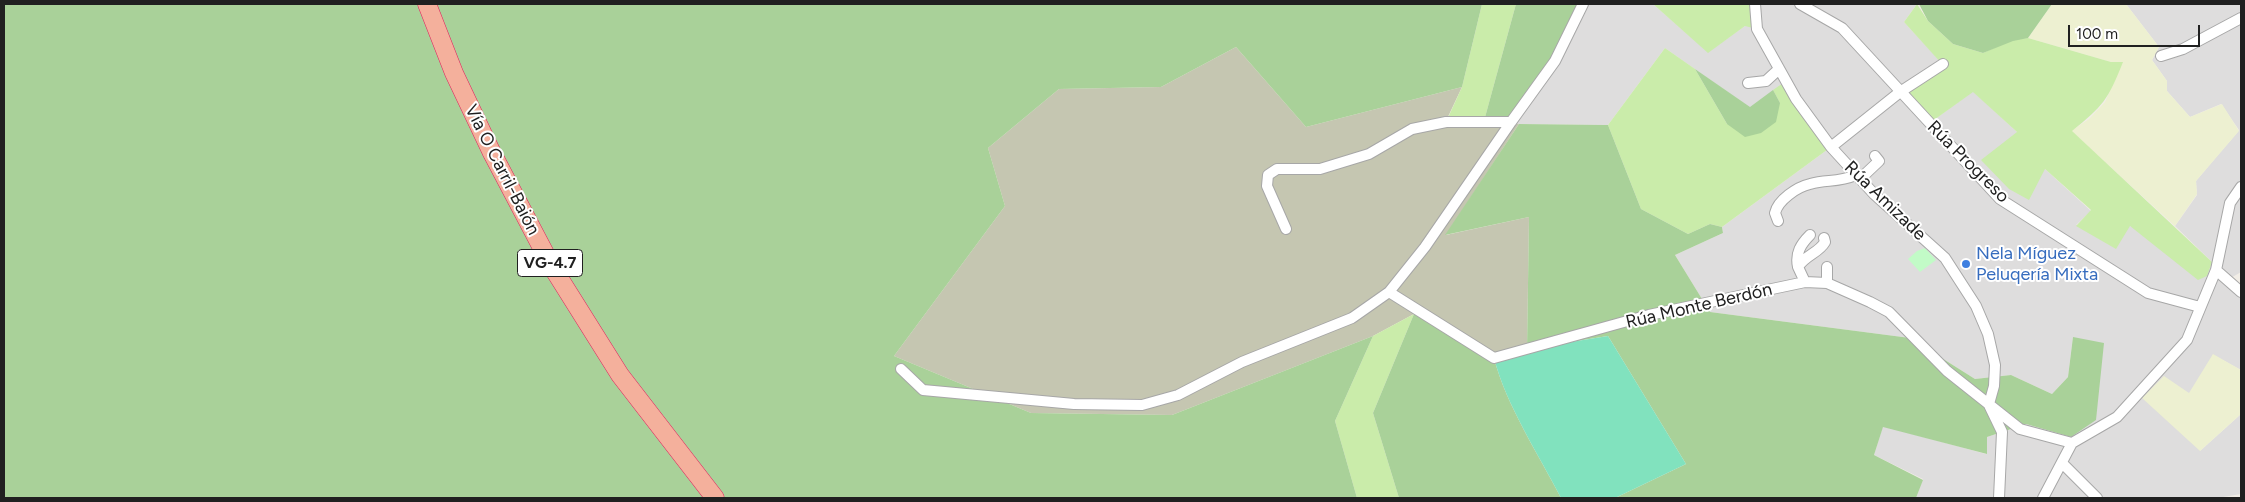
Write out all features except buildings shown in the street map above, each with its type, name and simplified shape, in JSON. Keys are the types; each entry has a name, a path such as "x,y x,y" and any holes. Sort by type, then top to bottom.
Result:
{"highway":[{"name":"Vía O Carril-Baión","path":"427,4 454,73 487,142 551,265 620,375 715,498"}],"street":[{"path":"902,369 923,390 1074,404 1142,405 1178,395 1242,362 1352,318 1389,292 1425,247 1511,122 1556,61 1583,4"},
{"name":"Rúa Amizade","path":"1755,4 1757,29 1796,99 1831,147 1858,177 1945,258 1976,306 1988,334 1995,365 1994,386 1989,404"},
{"name":"Rúa Progreso","path":"1800,4 1842,28 2000,199 2148,293 2156,297 2200,307"},
{"path":"2161,56 2183,49 2241,18"},
{"path":"1831,147 1900,92 1943,64"},
{"path":"1748,83 1766,81 1779,69"},
{"path":"1286,229 1267,186 1268,175 1278,169 1320,169 1369,154 1412,129 1446,122 1511,122"},
{"path":"1778,221 1775,210 1780,202 1810,183 1839,181 1858,177 1879,161 1875,156"},
{"path":"2043,498 2063,464 2072,444 2117,417 2187,340 2216,270 2228,208 2241,187"},
{"path":"1805,282 1796,260 1799,250 1810,235"},
{"path":"1798,267 1807,255 1824,245 1824,238"},
{"path":"1826,267 1827,283"},
{"path":"2216,270 2241,292"},
{"name":"Rúa Monte Berdón","path":"1389,292 1494,358 1648,315 1805,282 1827,283 1888,312 1947,372 2020,429 2072,444"},
{"path":"1989,404 2002,432 1999,498"},
{"path":"2063,464 2097,498"}],"shaded area":[{"path":"1585,4 1653,4 1708,52 1745,26 1755,4 1917,4 1904,22 1943,64 1934,120 1973,91 2017,132 2045,169 2091,211 2076,225 2130,226 2212,262 2175,226 2197,195 2196,181 2239,130 2221,104 2190,117 2167,91 2167,81 2152,60 2159,47 2126,4 2241,4 2241,272 2229,279 2241,292 2241,370 2213,355 2200,451 2241,414 2241,494 2217,498 1916,498 1923,479 1874,455 1883,426 1986,454 1987,437 2026,424 2071,437 2073,337 2068,377 2052,394 2011,375 1975,379 1910,338 1710,312 1675,255 1723,233 1722,227 1831,147 1750,108 1665,48 1608,125 1519,124 1511,122"},
{"path":"2052,4 2126,4 2159,47 2152,60 2167,81 2167,91 2190,117 2222,104 2239,131 2196,181 2197,194 2175,226 2071,131 2089,119 2105,102 2122,62 2111,62 2028,38"},
{"path":"1236,47 1306,127 1462,87 1446,121 1511,122 1519,124 1446,235 1529,217 1527,349 1494,358 1414,314 1373,336 1172,415 1031,413 894,356 1005,206 988,148 1059,89 1161,87"},
{"path":"2213,354 2241,370 2241,414 2200,451 2142,398 2164,376 2189,393"}],"green space":[{"path":"4,4 1482,4 1462,87 1306,127 1236,47 1161,87 1059,89 988,148 1005,206 894,356 1031,413 1172,415 1373,336 1335,421 1357,498 4,498"},
{"path":"1482,4 1516,4 1484,121 1446,122 1462,87"},
{"path":"1516,4 1585,4 1555,61 1511,122 1484,121"},
{"path":"1653,4 1755,4 1757,29 1745,26 1708,53"},
{"path":"1917,4 1928,21 1953,44 1983,53 2013,39 2028,38 2111,62 2123,62 2104,101 2072,131 2212,262 2207,276 2198,280 2130,226 2116,249 2076,226 2091,210 2045,169 2029,200 2009,189 1981,160 2017,132 1973,92 1934,120 1908,91 1942,64 1904,22"},
{"path":"1919,4 2052,4 2028,38 2013,41 1983,53 1953,44 1928,21"},
{"path":"1665,48 1695,69 1727,124 1780,103 1773,90 1786,81 1831,147 1722,227 1710,224 1688,234 1641,209 1608,125"},
{"path":"1695,69 1750,107 1773,90 1780,103 1776,122 1761,133 1745,137 1727,124"},
{"path":"1519,124 1608,125 1641,209 1688,234 1710,224 1722,227 1723,233 1675,255 1710,312 1910,338 1975,379 2011,375 2052,394 2068,377 2073,337 2104,343 2096,420 2071,437 2026,424 1987,437 1987,454 1883,427 1874,455 1923,480 1916,498 1615,498 1686,464 1608,336 1527,349 1529,217 1445,235"},
{"path":"1925,248 1936,260 1920,272 1908,259 1917,251"},
{"path":"1414,314 1373,413 1399,498 1357,498 1335,421 1373,336"},
{"path":"1414,314 1494,358 1506,394 1561,498 1399,498 1373,413"},
{"path":"1608,336 1686,464 1615,498 1561,498 1506,394 1494,358 1527,349"}],"place":[{"name":"Nela Míguez Peluqería Mixta","path":"1966,264"}]}
